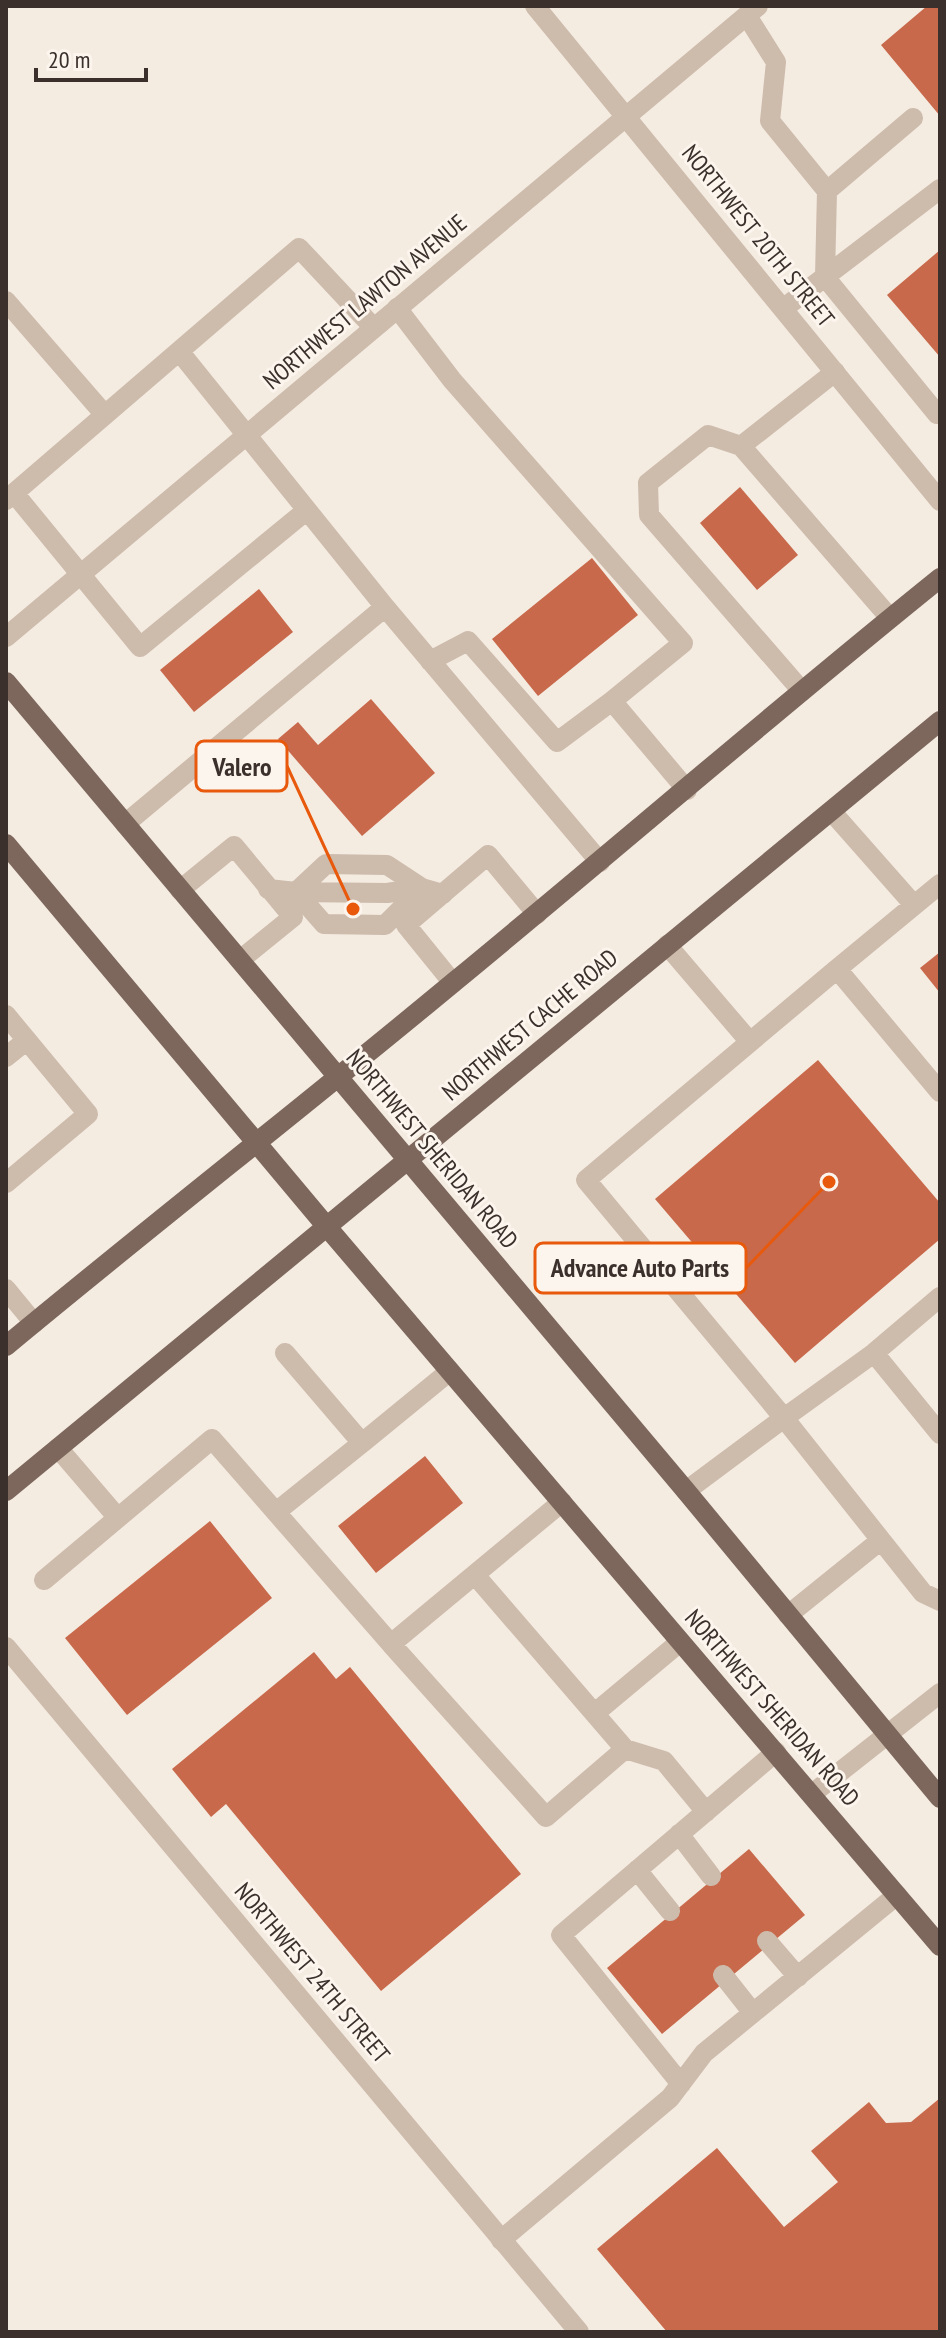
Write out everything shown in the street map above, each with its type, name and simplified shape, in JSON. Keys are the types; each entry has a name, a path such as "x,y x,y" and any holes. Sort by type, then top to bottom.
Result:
{"main road":[{"path":"6,1346 258,1144 687,790 801,690 940,578"},
{"name":"NORTHWEST SHERIDAN ROAD","path":"6,682 940,1798"},
{"name":"NORTHWEST CACHE ROAD","path":"6,1491 940,721"},
{"name":"NORTHWEST SHERIDAN ROAD","path":"6,844 327,1227 940,1946"}],"street":[{"name":"NORTHWEST 20TH STREET","path":"535,6 940,501"},
{"name":"NORTHWEST LAWTON AVENUE","path":"6,637 752,11"},
{"path":"752,11 776,62 770,121 827,191 825,277 937,414 940,413"},
{"path":"827,191 913,118"},
{"path":"784,308 940,189"},
{"path":"307,510 140,647 82,574 10,496 299,248 373,327"},
{"path":"6,301 105,415"},
{"path":"397,308 452,380 683,643 557,742 468,641 430,661"},
{"path":"179,351 385,607 600,862"},
{"path":"741,446 835,372"},
{"path":"801,690 649,515 648,483 708,435 741,446 890,618"},
{"path":"125,824 385,607"},
{"path":"612,701 687,790"},
{"path":"832,812 914,905"},
{"path":"180,890 234,846 293,917 240,960"},
{"path":"453,983 406,925 488,855 537,914"},
{"path":"296,892 326,864 387,865 422,888 443,894"},
{"path":"940,884 586,1180 784,1418 923,1593 940,1601"},
{"path":"268,889 387,893 422,888"},
{"path":"296,892 324,924 385,925 422,888"},
{"path":"667,945 750,1042"},
{"path":"837,969 940,1092"},
{"path":"6,1015 88,1114 6,1183"},
{"path":"6,1057 27,1040"},
{"path":"6,1289 34,1323"},
{"path":"686,1491 874,1353 940,1297"},
{"path":"285,1353 362,1443"},
{"path":"874,1353 940,1434"},
{"path":"276,1512 450,1371"},
{"path":"44,1580 212,1439 546,1817 625,1749"},
{"path":"58,1448 118,1518"},
{"path":"391,1644 562,1502"},
{"path":"788,1615 881,1540"},
{"path":"475,1575 625,1749 664,1761 706,1812"},
{"path":"595,1713 680,1642"},
{"name":"NORTHWEST 24TH STREET","path":"6,1647 579,2332"},
{"path":"812,1794 940,1693"},
{"path":"681,2084 561,1935 776,1752"},
{"path":"679,1834 711,1876"},
{"path":"637,1870 670,1911"},
{"path":"501,2240 670,2098 704,2053 897,1895"},
{"path":"767,1941 798,1977"},
{"path":"723,1975 753,2013"}],"building":[{"path":"927,6 940,6 940,116 881,45"},
{"path":"940,250 940,357 887,295"},
{"path":"740,487 798,555 757,590 700,523"},
{"path":"592,558 638,615 538,696 492,639"},
{"path":"259,589 293,632 194,712 160,670"},
{"path":"371,699 435,773 362,836 278,739 298,722 318,745"},
{"path":"940,952 940,993 920,968"},
{"path":"818,1060 940,1203 940,1239 795,1363 655,1199"},
{"path":"425,1456 463,1503 376,1573 338,1526"},
{"path":"210,1521 272,1598 127,1715 65,1638"},
{"path":"314,1652 336,1679 350,1667 521,1874 381,1991 226,1804 211,1817 172,1769"},
{"path":"749,1849 805,1915 662,2034 607,1968"},
{"path":"940,2098 940,2332 667,2332 597,2249 717,2148 784,2227 838,2182 811,2151 869,2102 886,2123 911,2122"}],"place":[{"name":"Valero","path":"353,909"},
{"name":"Advance Auto Parts","path":"829,1182"}]}
